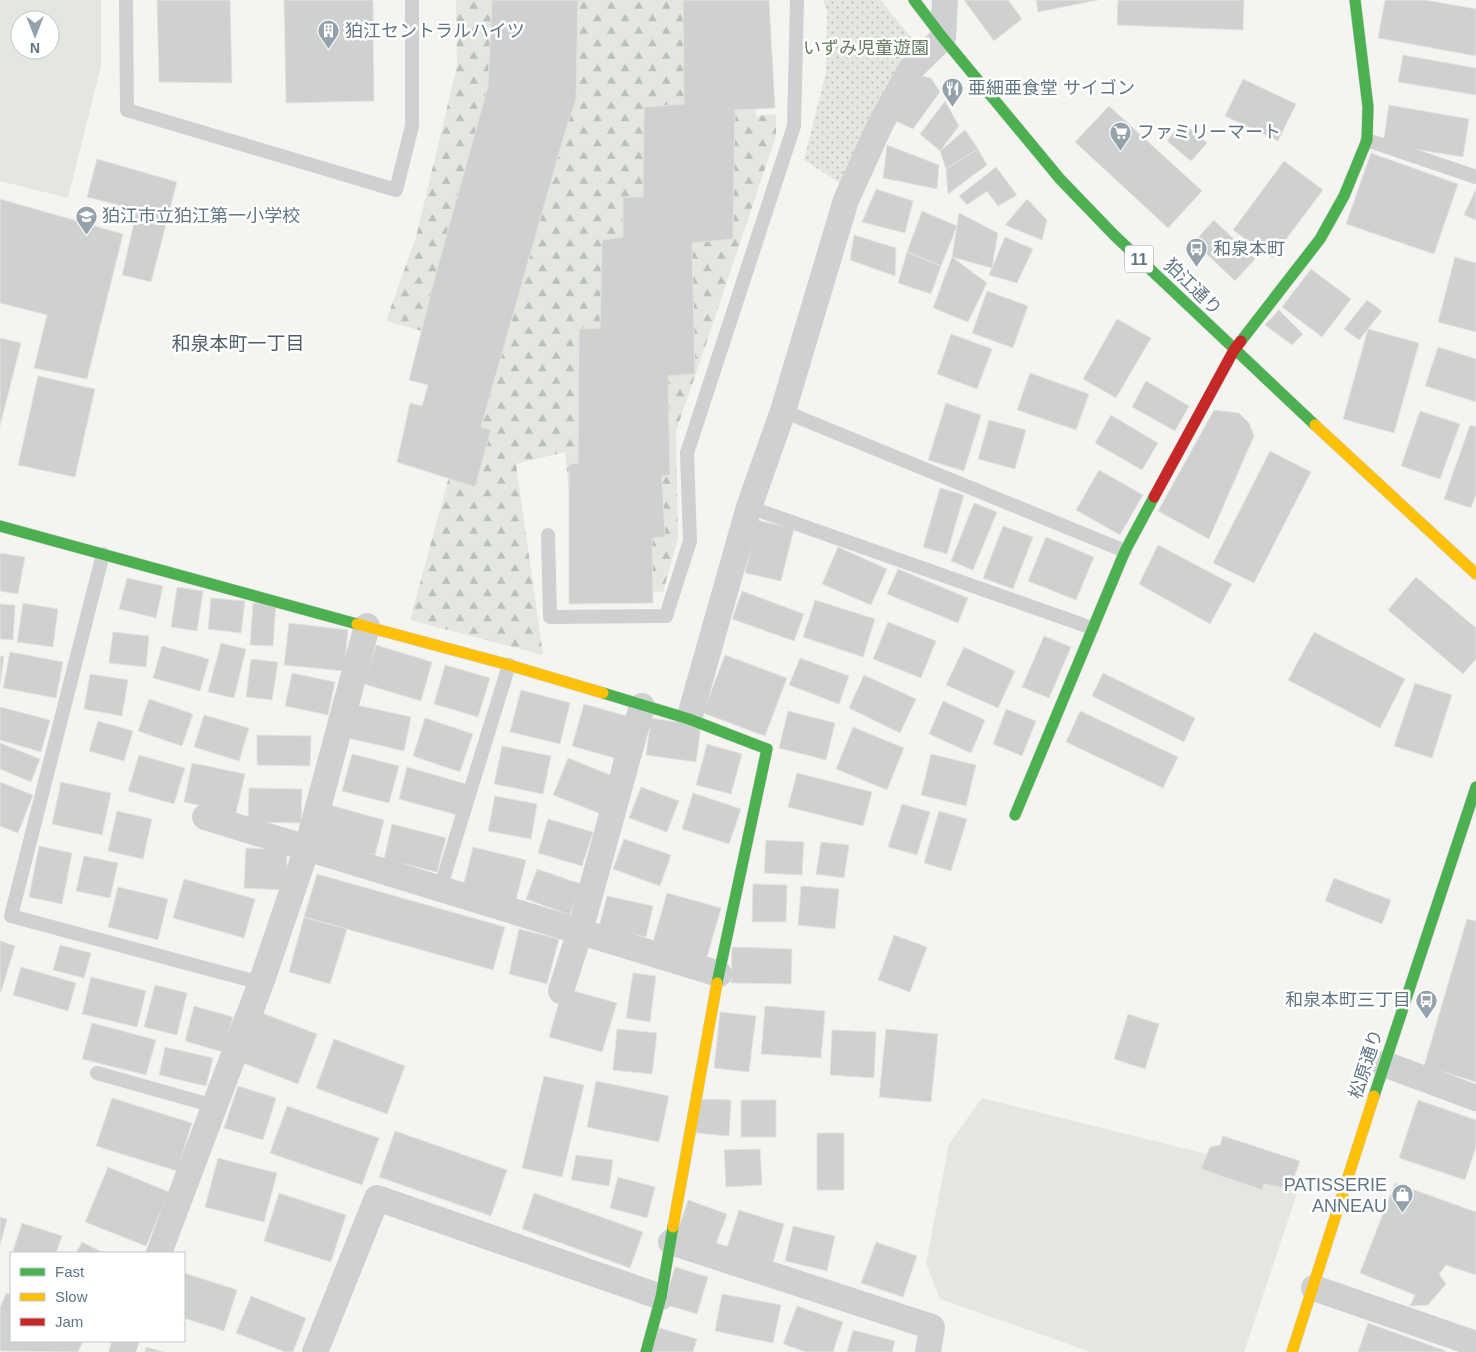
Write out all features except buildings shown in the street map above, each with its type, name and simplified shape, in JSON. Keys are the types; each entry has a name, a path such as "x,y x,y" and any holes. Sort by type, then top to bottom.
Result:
{"street":[{"name":"狛江通り","path":"914,0 1060,179 1114,235 1234,350 1476,574"},
{"path":"689,719 749,507 783,411 846,200 881,123 911,69 944,38 945,0"},
{"path":"1015,815 1125,551 1234,350 1320,239 1344,196 1367,140 1368,107 1355,0"},
{"path":"0,526 510,665 689,719 767,750 719,974 662,1297 646,1352"},
{"path":"159,1252 262,983 307,848 367,626"},
{"path":"561,991 580,932 642,706"},
{"name":"松原通り","path":"1292,1352 1384,1064 1476,787"},
{"path":"205,817 719,974"},
{"path":"1384,1064 1476,1098"},
{"path":"315,1352 377,1198 662,1297"},
{"path":"671,1242 932,1326 928,1352"},
{"path":"1314,1288 1476,1344"}],"lane":[{"path":"126,0 127,110 396,190 412,126 412,0"},
{"path":"548,535 550,617 666,616 690,541 687,452 794,126 797,0"},
{"path":"1367,140 1476,177"},
{"path":"783,411 1125,551"},
{"path":"749,507 1092,628"},
{"path":"102,554 11,916 262,983"},
{"path":"440,889 510,665"},
{"path":"96,1073 214,1106"}],"green space":[{"path":"0,0 101,0 101,66 68,198 0,181"},
{"path":"456,0 755,0 756,116 776,114 776,136 676,431 678,538 663,592 579,588 565,452 516,464 543,655 410,620 484,348 386,321 416,237 457,66"},
{"name":"いずみ児童遊園","path":"823,0 880,0 915,42 899,72 849,189 804,160 826,72 827,11"},
{"path":"982,1098 1207,1154 1201,1169 1261,1190 1264,1184 1290,1189 1297,1193 1244,1352 1091,1352 940,1299 926,1263 949,1144"}],"traffic: fast":[{"path":"914,0 943,38 1060,179 1114,235 1315,425"},
{"path":"1241,341 1320,239 1344,196 1367,140 1368,107 1355,0"},
{"path":"1015,815 1125,551 1154,497"},
{"path":"0,526 357,624"},
{"path":"603,693 689,719 767,749 717,983"},
{"path":"1374,1096 1476,787"},
{"path":"646,1352 661,1297 673,1227"}],"traffic: slow":[{"path":"1315,425 1476,574"},
{"path":"357,624 509,665 603,693"},
{"path":"673,1227 717,983"},
{"path":"1292,1352 1374,1096"}],"traffic: jam":[{"path":"1154,497 1234,350 1241,341"}],"place":[{"name":"狛江セントラルハイツ","path":"329,50"},
{"name":"亜細亜食堂 サイゴン","path":"952,107"},
{"name":"ファミリーマート","path":"1121,151"},
{"name":"狛江市立狛江第一小学校","path":"86,235"},
{"name":"和泉本町","path":"1197,268"},
{"name":"和泉本町三丁目","path":"1427,1019"},
{"name":"PATISSERIE ANNEAU","path":"1403,1214"}],"district":[{"name":"和泉本町一丁目","path":"238,343"}]}
